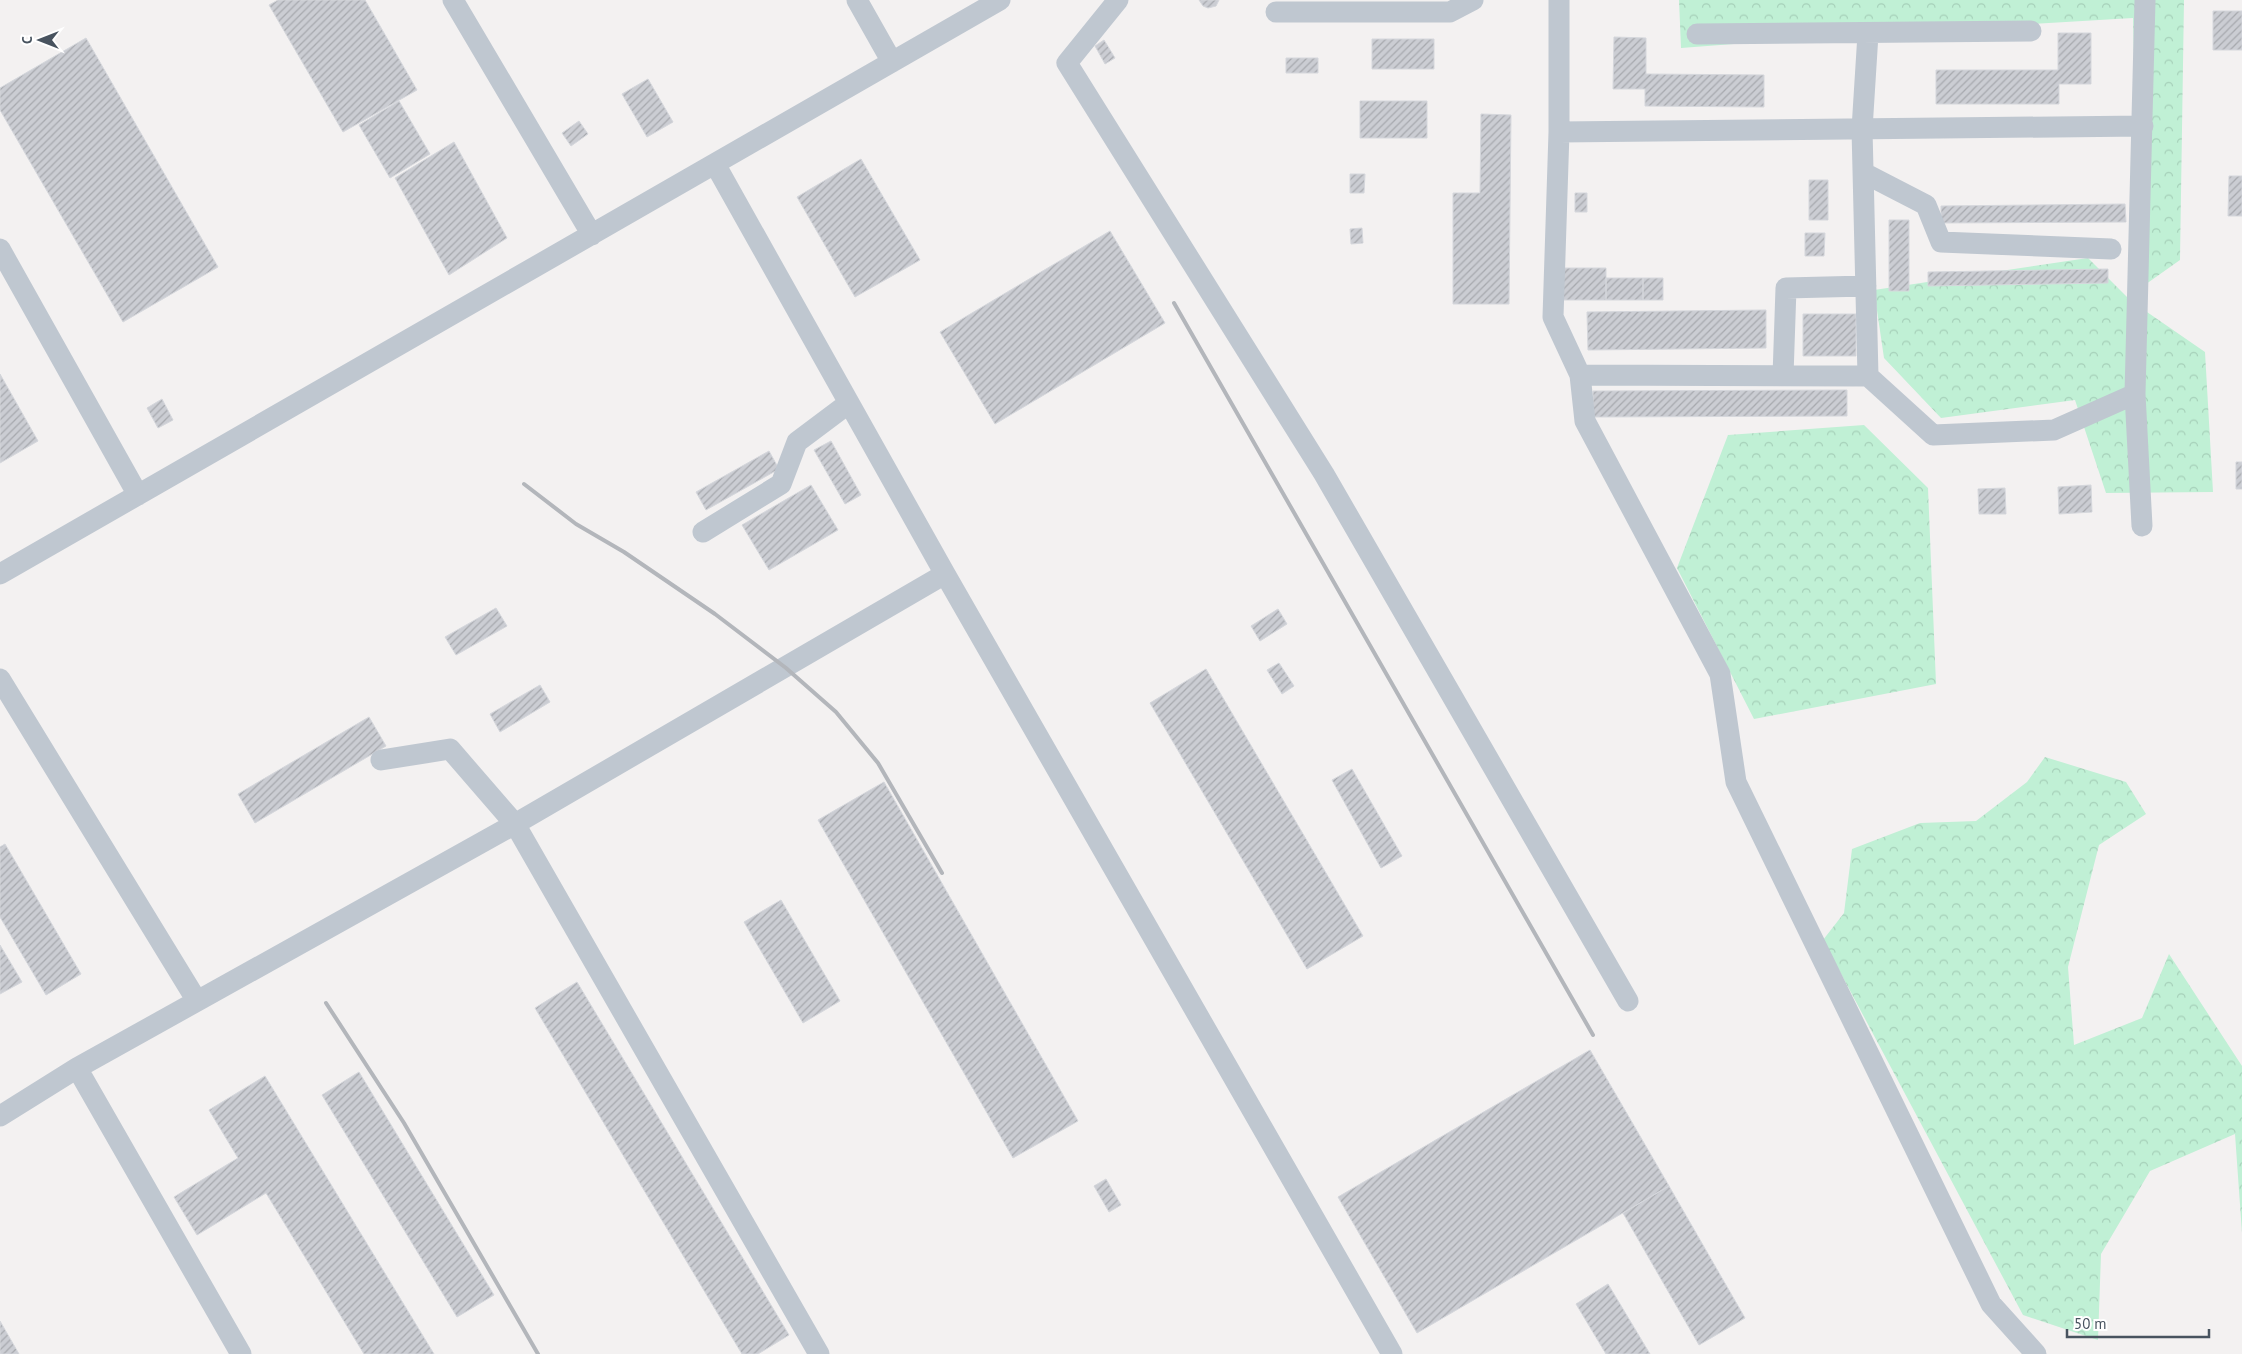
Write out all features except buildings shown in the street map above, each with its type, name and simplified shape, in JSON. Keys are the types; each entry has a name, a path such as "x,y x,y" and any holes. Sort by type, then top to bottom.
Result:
{"lane":[{"path":"453,0 592,235"},
{"path":"857,0 892,62"},
{"path":"0,574 1000,0"},
{"path":"1118,0 1067,63 1324,474 1628,1001"},
{"path":"1276,12 1450,12 1473,0"},
{"path":"1558,0 1559,132 1553,317 1580,375 1586,421 1720,674 1736,782 1991,1304 2036,1354"},
{"path":"2142,526 2135,394 2145,0"},
{"path":"1696,34 1868,34 2031,31"},
{"path":"1868,34 1862,129 1868,376"},
{"path":"1559,132 2143,126"},
{"path":"715,164 945,574 1392,1354"},
{"path":"1864,173 1926,205 1941,242 2111,249"},
{"path":"0,249 138,495"},
{"path":"1783,376 1786,288 1866,286"},
{"path":"1580,375 1868,376 1933,435 2054,430 2135,394"},
{"path":"703,532 781,484 797,442 849,403"},
{"path":"0,1116 78,1068 515,824 945,574"},
{"path":"0,679 197,1001"},
{"path":"381,760 450,749 515,824 819,1354"},
{"path":"78,1068 241,1354"}],"green space":[{"path":"1679,0 2184,0 2180,260 2139,289 2133,18 1868,34 1681,48"},
{"path":"2088,258 2131,301 2205,352 2213,492 2106,493 2075,400 1941,418 1884,358 1874,290"},
{"path":"1864,425 1928,488 1936,684 1754,719 1677,568 1728,435"},
{"path":"2045,757 2126,782 2146,814 2099,845 2068,967 2074,1045 2142,1018 2169,954 2242,1066 2242,1233 2235,1134 2150,1171 2101,1254 2098,1340 2023,1315 1823,940 1844,913 1852,849 1920,823 1976,821 2027,782"}],"railway":[{"path":"1174,303 1593,1035"},
{"path":"524,484 576,524 624,552 715,614 786,668 836,712 878,763 942,873"},
{"path":"326,1003 404,1123 538,1354"}]}
